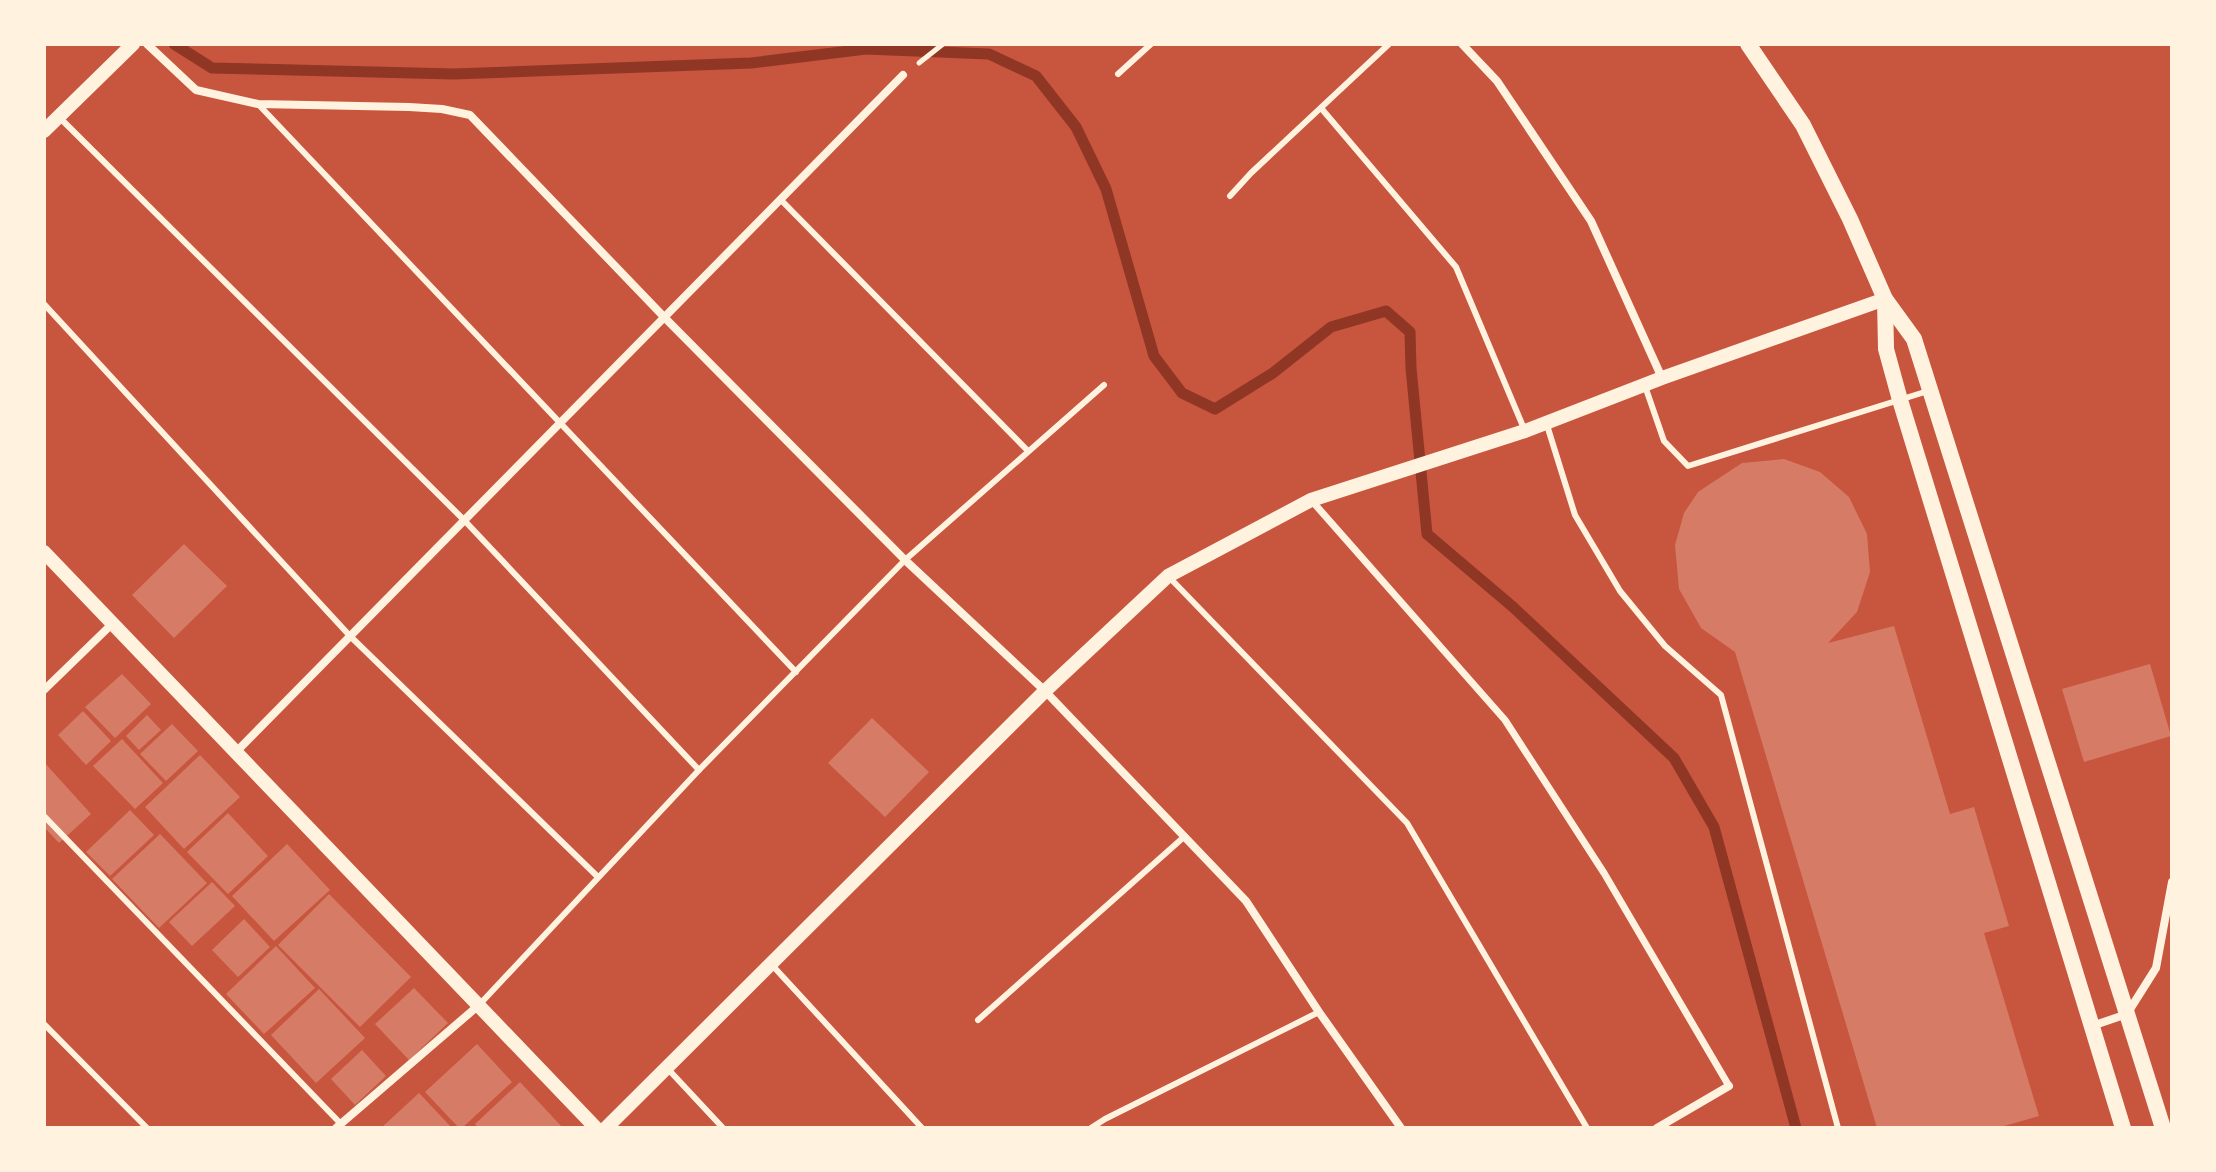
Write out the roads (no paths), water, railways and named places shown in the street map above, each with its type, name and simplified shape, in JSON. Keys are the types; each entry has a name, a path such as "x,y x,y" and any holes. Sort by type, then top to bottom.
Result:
{"main road":[{"path":"1753,46 1803,125 1850,219 1885,299 1914,339 2163,1128"},
{"path":"1885,299 1886,349 1900,400 2123,1128"}],"street":[{"path":"147,44 196,90 258,104 409,107 470,115 665,318 905,560 1045,691 1246,901 1401,1128"},
{"path":"1462,44 1497,81 1591,221 1662,378"},
{"path":"44,131 125,47"},
{"path":"236,752 903,75"},
{"path":"606,1128 1045,691 1168,576 1311,500 1525,431 1662,378 1885,299"},
{"path":"1311,500 1505,720 1604,873 1729,1086 1657,1128"},
{"path":"44,552 596,1128"},
{"path":"44,690 113,623"},
{"path":"2092,1026 2127,1014 2156,968 2172,882"},
{"path":"339,1126 479,1005"}],"lane":[{"path":"1118,74 1151,44"},
{"path":"1230,196 1389,44"},
{"path":"258,104 796,672"},
{"path":"1321,108 1456,267 1525,431"},
{"path":"58,117 464,520 699,770"},
{"path":"781,200 1028,451"},
{"path":"44,304 350,636 598,877"},
{"path":"479,1005 699,770 905,560 1104,385"},
{"path":"1645,386 1664,441 1688,466 1931,391"},
{"path":"1546,422 1575,515 1620,591 1665,646 1721,695 1838,1128"},
{"path":"1168,576 1407,823 1587,1128"},
{"path":"44,816 339,1126"},
{"path":"978,1020 1185,836"},
{"path":"772,965 922,1128"},
{"path":"1091,1128 1319,1012"},
{"path":"44,1024 147,1128"},
{"path":"667,1068 723,1128"}],"waterway":[{"path":"174,44 212,68 454,74 751,63 866,49 989,54 1036,76 1076,127 1106,189 1154,356 1182,393 1215,409 1273,373 1331,327 1386,311 1410,332 1427,534 1513,607 1674,758 1714,827 1796,1128"}]}
